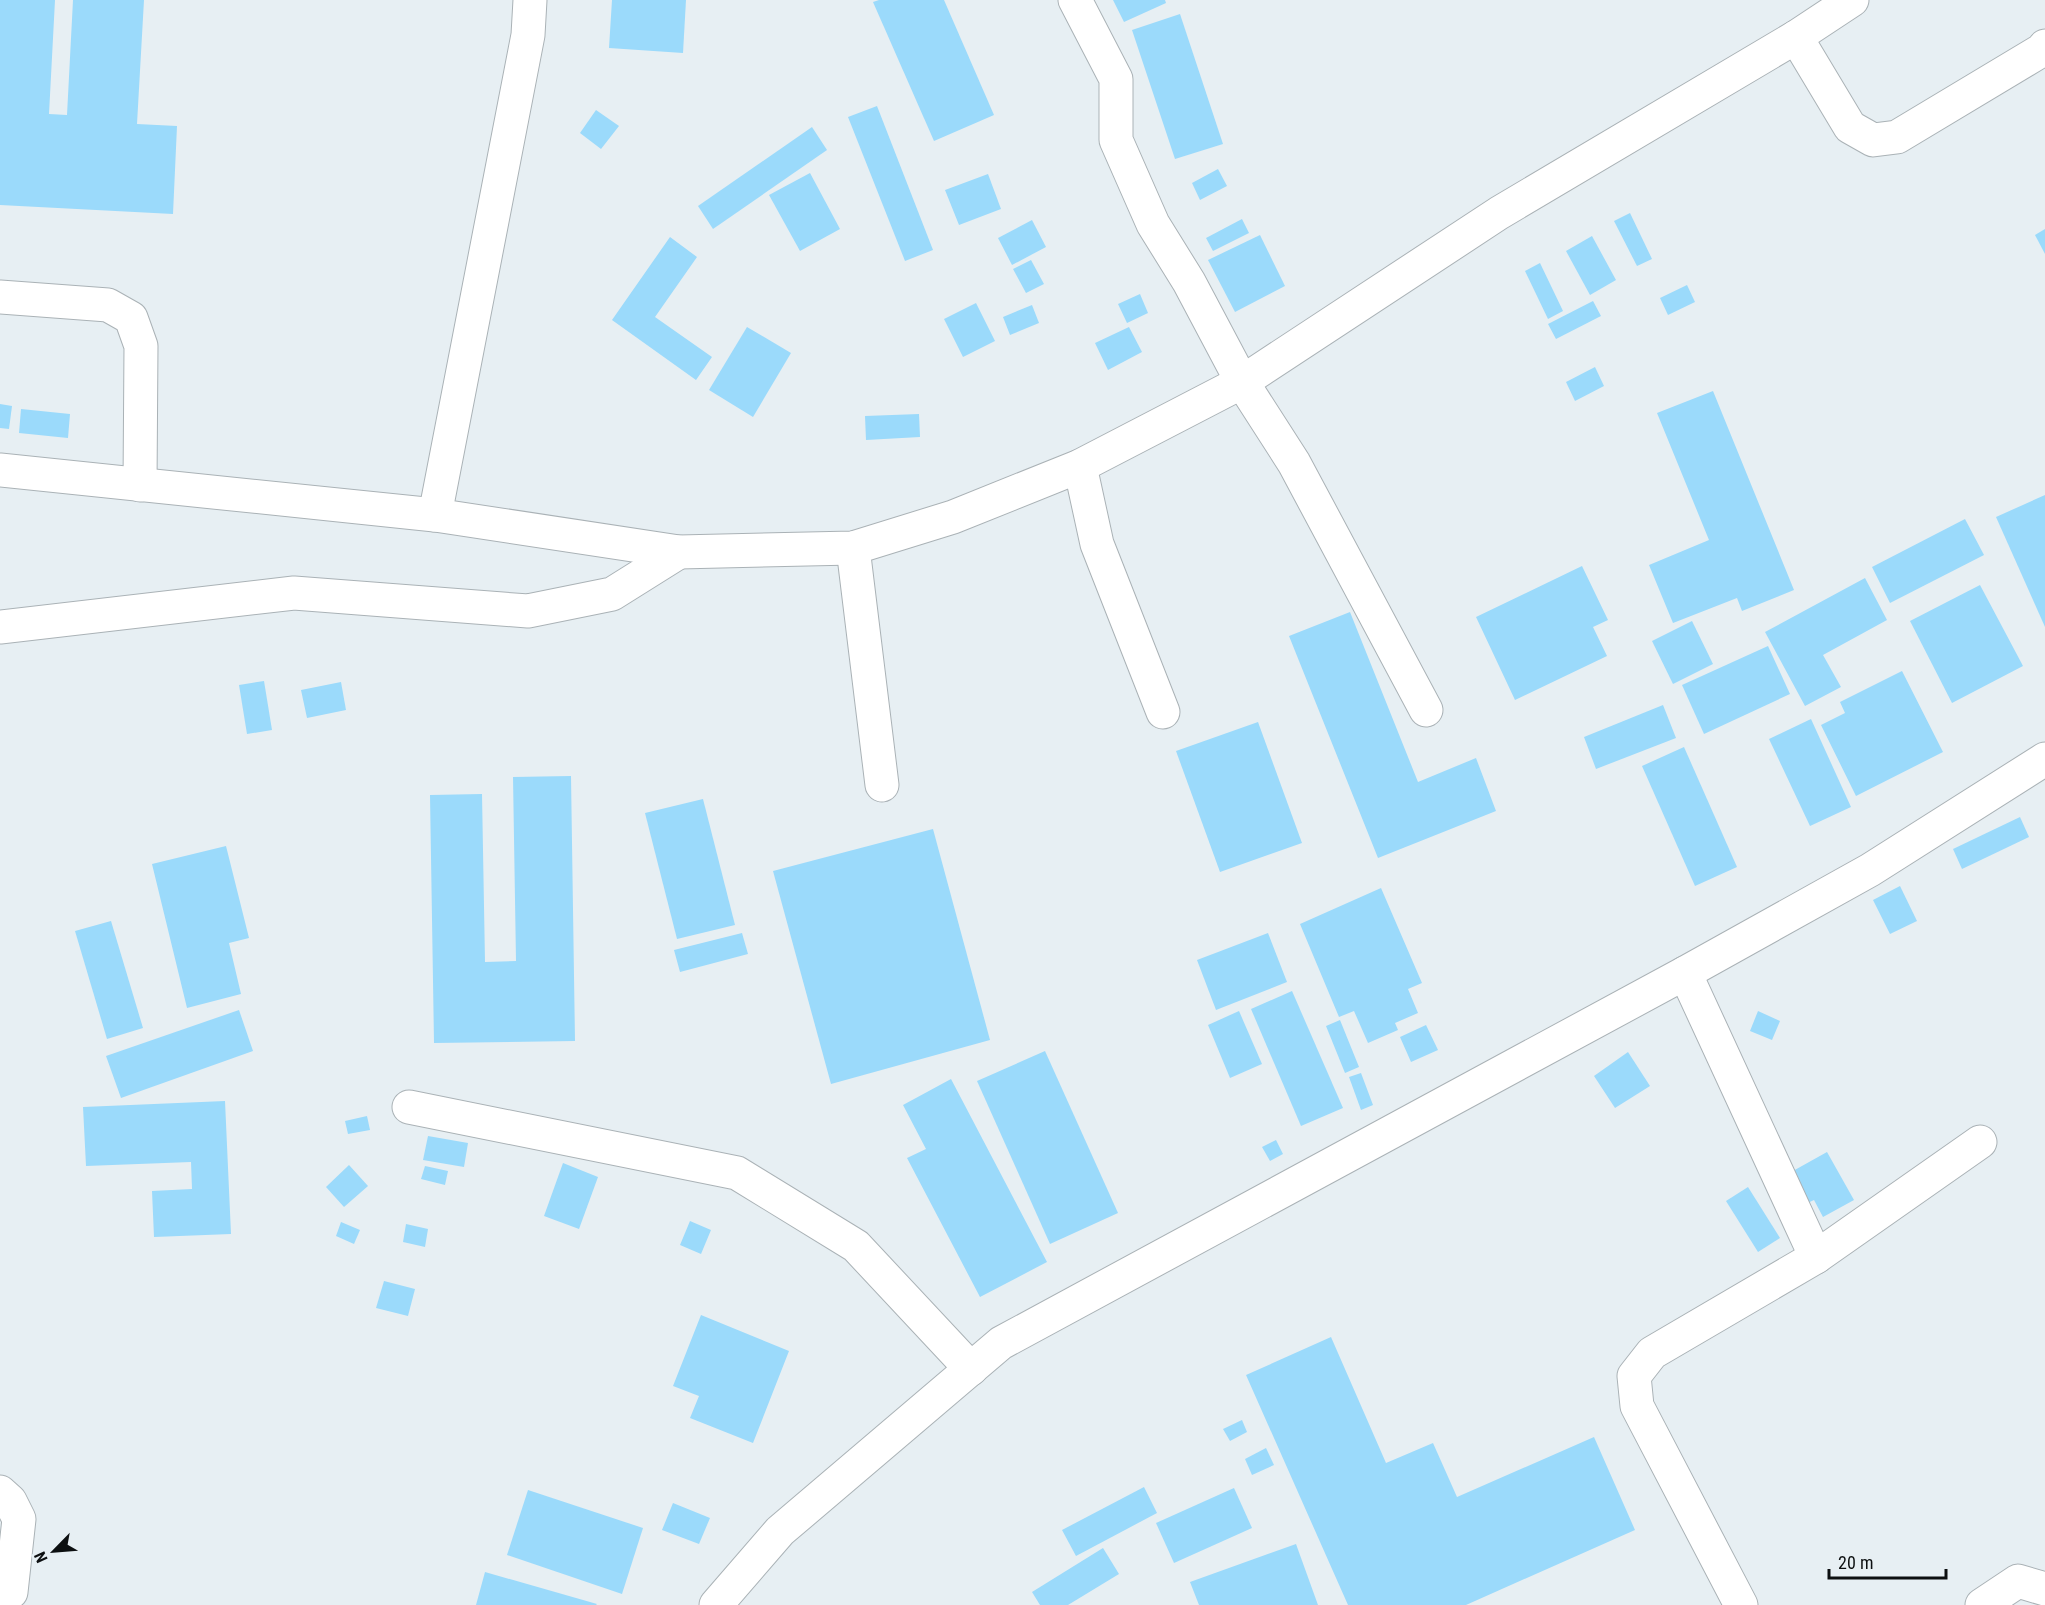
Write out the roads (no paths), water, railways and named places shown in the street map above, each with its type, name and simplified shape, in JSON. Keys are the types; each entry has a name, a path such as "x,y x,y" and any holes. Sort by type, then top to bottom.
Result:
{"street":[{"path":"435,515 528,35 530,0"},
{"path":"1075,0 1116,79 1116,140 1148,214 1189,282 1242,382 1294,463 1426,710"},
{"path":"0,470 435,515 680,552 854,548 953,517 1080,466 1242,382 1499,213 1796,38 1852,0"},
{"path":"1796,38 1850,127 1873,140 1897,137 2042,50 2045,46"},
{"path":"0,297 108,305 131,318 141,346 140,485"},
{"path":"1080,466 1097,544 1164,712"},
{"path":"854,548 882,785"},
{"path":"0,627 294,593 528,611 612,594 680,552"},
{"path":"716,1605 780,1531 1001,1343 1685,973 1870,870 2045,759"},
{"path":"1685,973 1816,1257"},
{"path":"409,1107 737,1173 856,1246 971,1369"},
{"path":"1741,1605 1637,1406 1634,1376 1652,1353 1816,1257 1980,1142"},
{"path":"0,1492 10,1501 19,1519 11,1592 0,1600"},
{"path":"1982,1605 2018,1581 2045,1589"}]}
